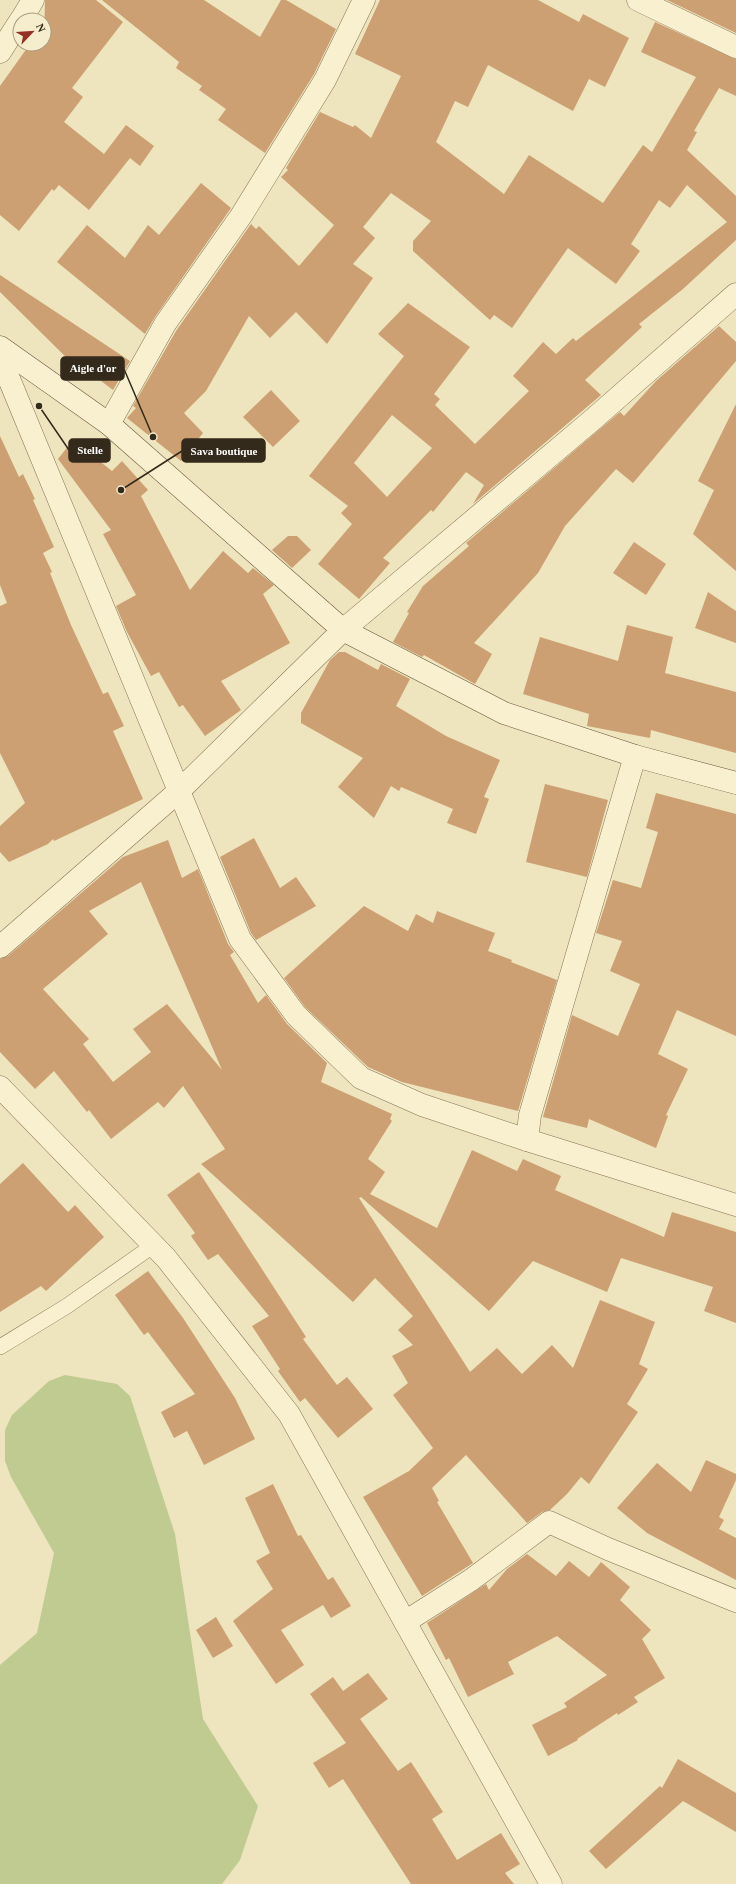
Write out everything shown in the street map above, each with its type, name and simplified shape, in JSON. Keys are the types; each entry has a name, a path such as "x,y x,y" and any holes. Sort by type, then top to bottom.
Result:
{"street":[{"path":"25,12 33,0"},
{"path":"109,424 165,324 241,216 325,80 364,0"},
{"path":"638,0 736,47"},
{"path":"0,52 12,33"},
{"path":"0,947 179,791 343,630 590,422 736,294"},
{"path":"0,347 109,424 343,630 504,713 635,756 736,783"},
{"path":"0,357 240,939 296,1015 361,1078 422,1105 527,1140 736,1205"},
{"path":"527,1140 530,1115 635,756"},
{"path":"0,1087 166,1258 289,1414 551,1884"},
{"path":"405,1622 471,1580 549,1522 615,1552 736,1601"}],"lane":[{"path":"0,1347 67,1306 154,1245"}],"green space":[{"path":"65,1375 117,1384 130,1396 175,1534 203,1719 258,1806 240,1860 222,1884 0,1884 0,1665 37,1633 54,1553 11,1477 5,1461 5,1430 12,1415 49,1381"}],"building":[{"path":"45,0 96,0 123,22 72,88 83,97 64,122 104,154 126,125 154,146 140,166 130,158 89,210 59,185 54,191 52,189 19,231 0,215 0,86 24,52 52,52 52,12 45,12"},
{"path":"102,0 204,0 260,37 281,0 286,0 336,29 314,74 265,153 218,120 226,109 199,90 202,86 176,68 179,62"},
{"path":"380,0 538,0 579,22 583,14 629,38 605,87 589,79 573,111 488,65 468,107 455,101 436,142 504,194 529,155 603,203 643,145 652,152 696,77 641,52 655,22 736,59 736,96 719,88 694,131 697,132 687,150 736,196 736,240 683,289 639,324 642,327 585,380 601,395 473,504 484,485 466,472 433,512 431,510 383,558 390,563 359,599 318,564 352,524 341,513 348,506 309,476 404,356 378,334 408,303 470,347 434,394 440,399 435,405 475,444 529,391 513,376 543,342 556,354 573,338 576,341 727,222 687,185 670,208 659,200 631,244 640,251 616,284 568,248 512,328 494,315 490,320 413,251 413,241 431,221 391,193 363,227 375,238 353,264 373,278 327,344 296,312 270,338 249,316 206,391 184,413 203,433 181,461 127,418 136,408 133,406 176,331 251,224 256,229 259,226 299,266 334,225 281,177 288,170 286,168 320,112 353,127 355,125 371,138 401,76 355,54","holes":["392,415 432,448 387,497 354,463"]},
{"path":"667,0 736,0 736,33"},
{"path":"201,183 231,208 155,317 145,334 57,262 87,225 125,258 148,225 159,235"},
{"path":"0,275 130,361 113,390 76,362 74,365 0,292"},
{"path":"719,326 736,342 736,361 633,483 616,469 565,526 538,573 474,643 492,654 475,684 424,655 422,657 393,642 409,613 407,612 423,586 469,546 466,543 620,412 624,416 656,381"},
{"path":"271,390 300,421 273,447 243,417"},
{"path":"736,404 736,571 693,534 714,490 698,481"},
{"path":"0,436 19,477 23,474 35,499 33,500 54,547 43,553 52,572 50,573 71,625 103,694 108,692 124,726 113,731 143,799 54,841 53,839 48,844 9,862 0,852 0,826 25,803 0,753 0,606 7,603 0,585"},
{"path":"73,440 112,471 122,461 148,490 141,496 190,590 223,551 248,573 253,568 274,585 263,594 290,643 221,681 241,710 205,736 183,705 179,707 159,672 151,676 127,632 116,606 136,595 103,534 111,530 58,459"},
{"path":"288,536 297,536 311,550 292,568 272,550"},
{"path":"634,542 666,564 646,595 613,573"},
{"path":"708,592 736,611 736,643 695,628"},
{"path":"627,625 673,637 665,673 736,692 736,753 651,730 650,738 587,726 589,714 523,694 540,637 618,661"},
{"path":"339,652 345,652 378,670 381,664 410,679 396,706 446,736 500,760 484,797 489,799 476,834 447,823 453,809 401,787 399,791 391,786 374,818 338,787 363,758 301,723 301,713 330,660"},
{"path":"545,784 608,800 587,877 526,862"},
{"path":"656,793 736,814 736,1036 677,1010 658,1054 688,1069 666,1115 668,1116 656,1148 589,1119 587,1128 543,1117 572,1015 618,1036 640,984 610,971 622,941 596,933 613,880 641,888 658,832 646,828"},
{"path":"254,838 280,888 296,877 316,906 256,940 251,933 220,857"},
{"path":"168,840 182,878 198,869 228,944 234,952 230,955 258,1003 266,995 287,1024 327,1063 321,1082 392,1114 390,1119 392,1121 368,1159 385,1172 370,1194 437,1228 472,1150 517,1171 523,1159 561,1176 555,1190 664,1237 672,1212 736,1232 736,1323 704,1311 713,1287 621,1258 607,1292 533,1261 489,1311 361,1197 359,1198 470,1372 497,1348 522,1374 552,1345 573,1368 600,1300 655,1322 639,1364 648,1369 627,1404 638,1412 589,1484 581,1477 567,1494 550,1510 542,1512 527,1523 466,1455 432,1488 439,1501 437,1502 473,1563 422,1596 363,1497 409,1471 433,1448 393,1395 408,1383 392,1356 413,1345 398,1330 413,1316 375,1278 353,1302 201,1164 225,1149 183,1086 164,1108 158,1102 111,1139 89,1110 87,1112 54,1071 35,1089 0,1052 0,959 8,956 123,857","holes":["141,882 222,1070 167,1004 133,1029 151,1052 113,1082 83,1044 89,1039 43,989 108,934 89,911"]},
{"path":"364,906 408,931 416,914 433,923 437,911 495,933 488,951 512,960 511,962 557,980 518,1111 402,1082 368,1067 305,1007 284,978"},
{"path":"23,1163 68,1212 75,1205 104,1237 46,1291 41,1286 0,1312 0,1184"},
{"path":"199,1172 306,1337 303,1339 337,1385 347,1377 373,1409 338,1438 305,1398 300,1402 278,1371 280,1369 252,1326 269,1316 218,1254 208,1260 191,1236 195,1233 167,1195"},
{"path":"148,1271 183,1318 235,1398 255,1439 204,1465 187,1431 174,1438 161,1412 195,1394 148,1332 144,1335 115,1295"},
{"path":"706,1460 736,1474 736,1480 719,1517 724,1520 719,1529 736,1538 736,1580 647,1533 617,1508 657,1463 691,1492"},
{"path":"273,1484 298,1536 301,1535 328,1580 333,1577 351,1606 331,1618 323,1605 281,1630 304,1665 276,1684 233,1621 273,1589 256,1561 270,1553 245,1498"},
{"path":"527,1554 556,1576 569,1561 589,1577 601,1562 630,1587 620,1600 651,1630 642,1639 665,1678 634,1697 638,1702 618,1715 617,1713 577,1739 578,1740 548,1756 532,1725 567,1707 564,1703 607,1675 557,1636 508,1662 514,1674 468,1697 449,1658 446,1660 427,1623 486,1584 489,1590 507,1569"},
{"path":"216,1617 233,1646 213,1658 196,1630"},
{"path":"368,1673 388,1699 360,1719 398,1771 411,1762 443,1812 432,1819 457,1860 501,1833 520,1864 505,1873 514,1884 411,1884 343,1779 329,1788 313,1763 346,1743 310,1694 333,1677 343,1691"},
{"path":"678,1759 736,1793 736,1832 683,1801 606,1869 589,1851 660,1786 662,1788"}],"place":[{"name":"Stelle","path":"39,406"},
{"name":"Aigle d'or","path":"153,437"},
{"name":"Sava boutique","path":"121,490"}]}
